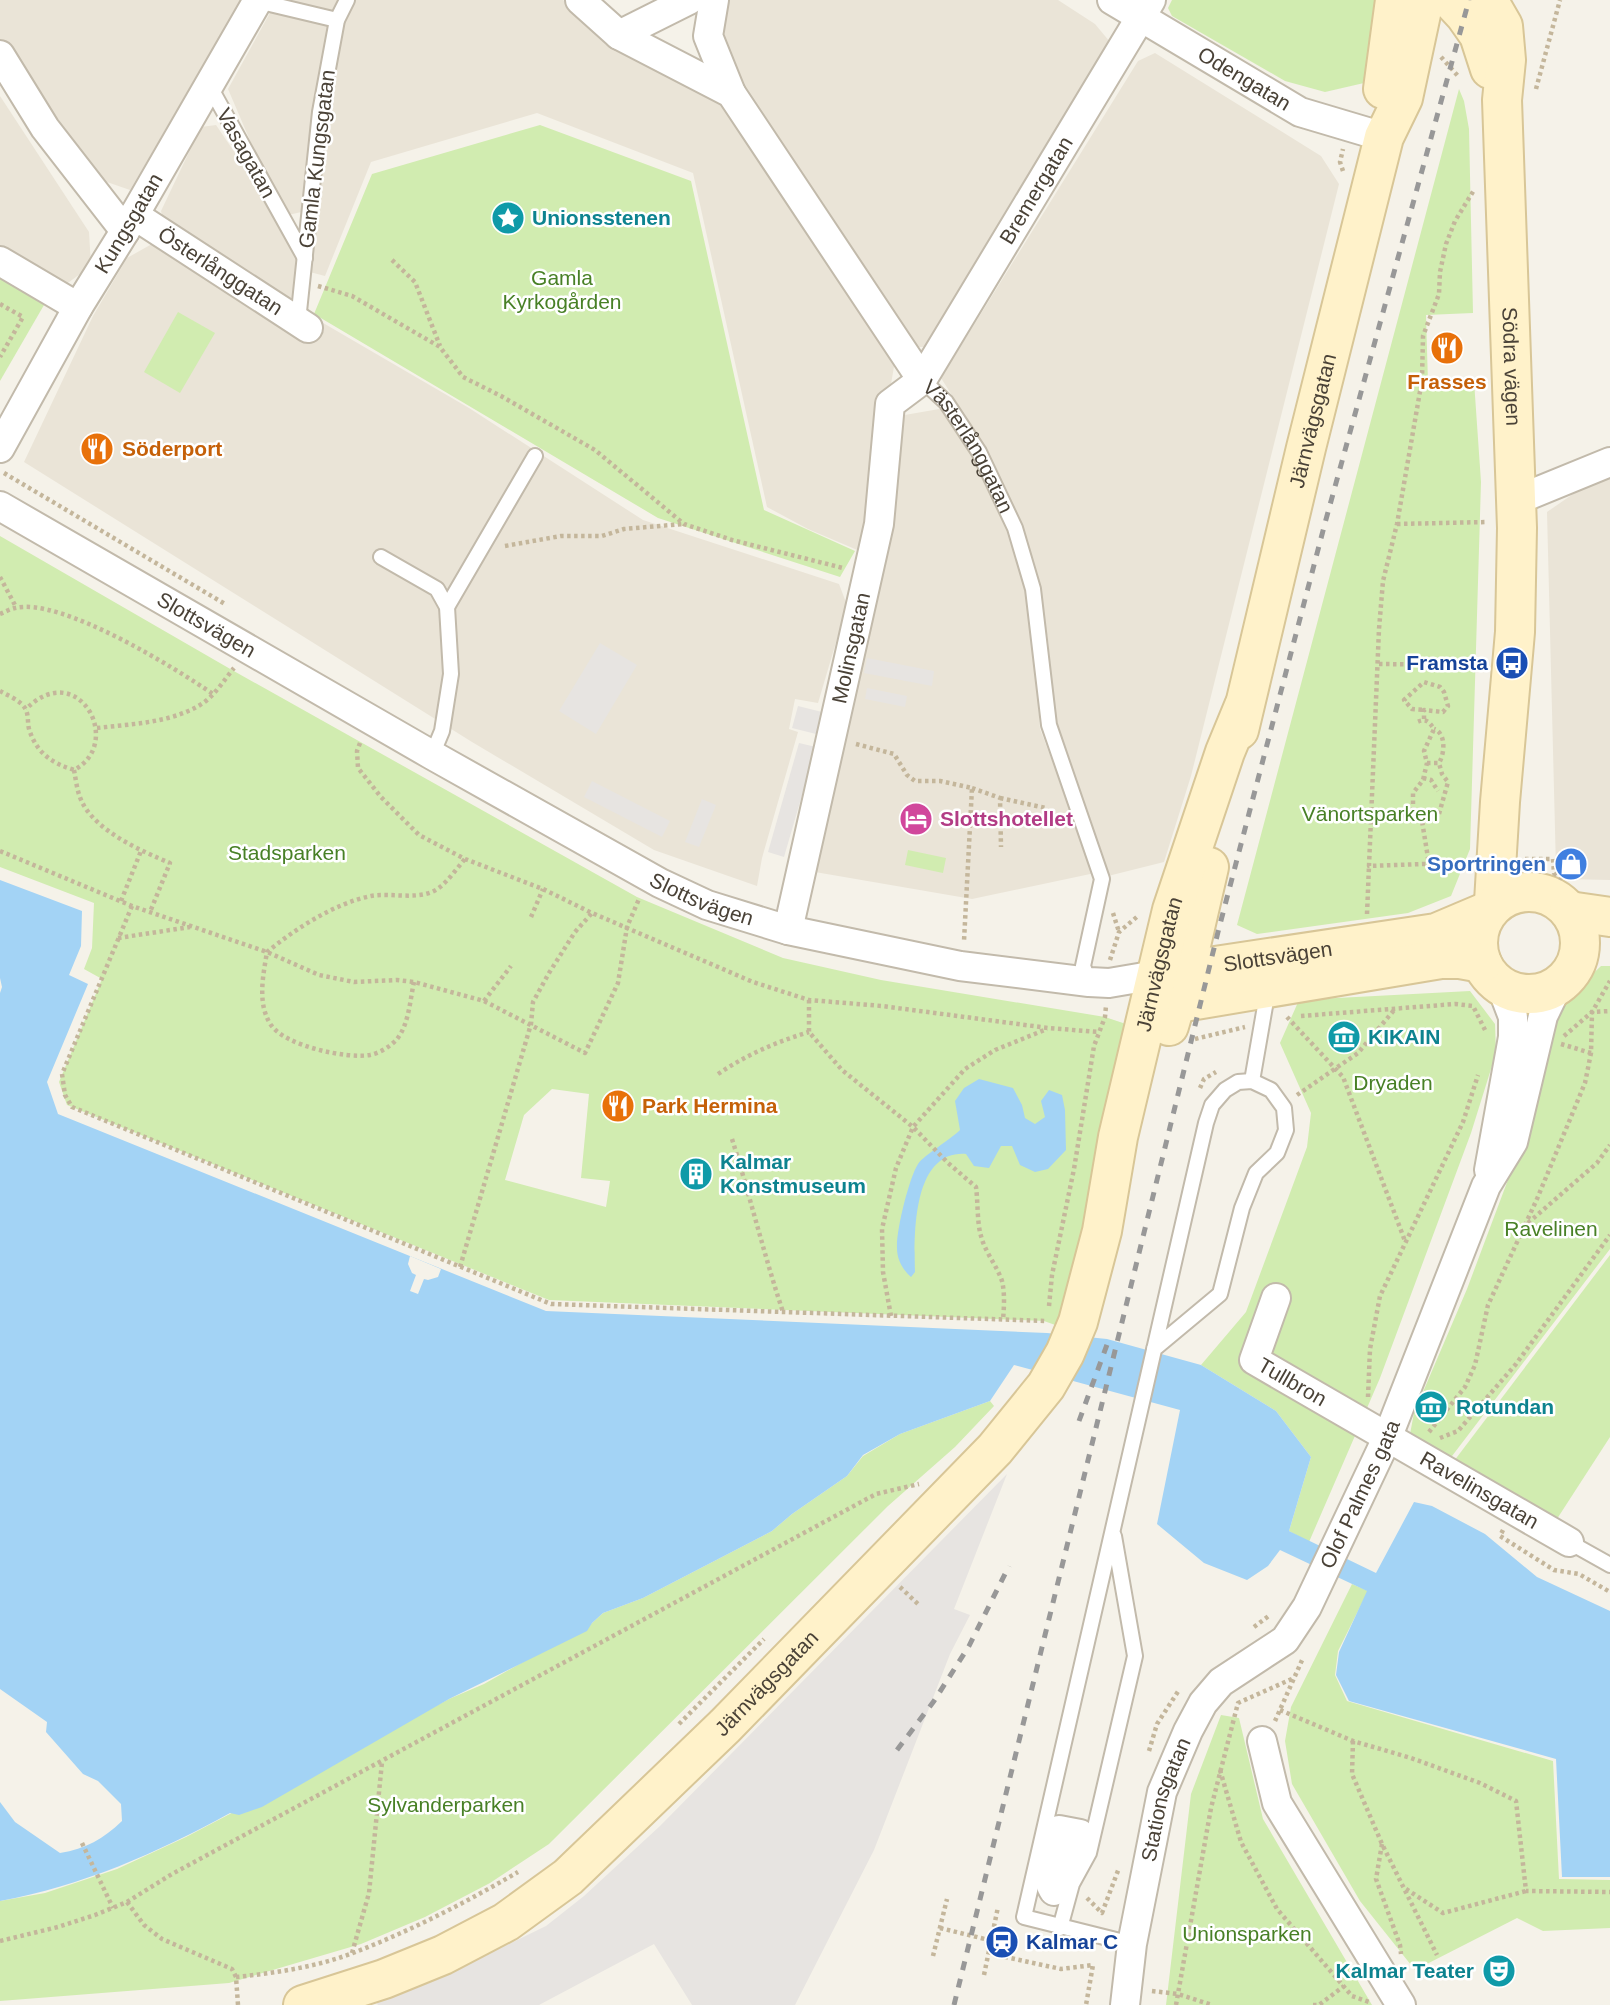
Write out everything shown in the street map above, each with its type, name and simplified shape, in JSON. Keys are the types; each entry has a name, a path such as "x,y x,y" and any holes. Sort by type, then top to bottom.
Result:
{"main road":[{"name":"Järnvägsgatan","path":"1384,137 1383,95 1395,0"},
{"name":"Järnvägsgatan","path":"303,2005 384,1979 443,1955 506,1922 568,1877 725,1726 995,1449 1046,1386 1065,1353 1063,1322 1137,1144 1166,999 1244,706 1384,137 1403,98 1424,0"},
{"name":"Södra vägen","path":"1451,0 1479,35 1519,95"},
{"name":"Södra vägen","path":"1488,0 1503,26 1506,60 1519,95 1495,516 1515,632 1525,859 1534,877 1560,903"},
{"name":"Södra vägen","path":"1483,898 1500,802 1515,632"},
{"path":"1560,903 1595,952 1557,987 1535,995 1517,994 1492,976 1479,957 1478,936 1483,898 1530,891 1560,903 1610,917"},
{"name":"Slottsvägen","path":"1166,999 1303,953 1436,933 1483,898"},
{"name":"Slottsvägen","path":"1166,999 1278,1001 1441,959 1460,959 1492,976"}],"street":[{"name":"Västerlånggatan","path":"580,0 619,34 731,93 922,380"},
{"path":"619,34 689,0"},
{"path":"714,0 708,36 731,93"},
{"name":"Odengatan","path":"1112,0 1146,9 1300,112 1384,137"},
{"name":"Kungsgatan","path":"0,448 78,307 130,223 257,1"},
{"name":"Bremergatan","path":"922,380 1146,9"},
{"name":"Österlånggatan","path":"0,55 45,128 130,223 303,325"},
{"path":"0,261 78,307"},
{"name":"Molinsgatan","path":"788,930 879,524 890,404 922,380"},
{"path":"1495,516 1610,462"},
{"name":"Slottsvägen","path":"0,506 432,755 660,883 707,905 788,930 960,966 1109,983 1166,999"},
{"name":"Olof Palmes gata","path":"1486,1186 1513,1037 1513,1017 1492,976"},
{"name":"Olof Palmes gata","path":"1293,1652 1307,1607 1388,1437 1486,1186 1513,1142 1543,1016 1557,987"},
{"name":"Tullbron","path":"1276,1298 1254,1360 1388,1437"},
{"name":"Ravelinsgatan","path":"1388,1437 1569,1542"},
{"name":"Stationsgatan","path":"1125,2005 1132,1944 1162,1791 1188,1731 1203,1703 1221,1682 1293,1652"},
{"path":"1262,1741 1277,1802 1396,1997"}],"lane":[{"name":"Gamla Kungsgatan","path":"303,325 302,282 320,112 337,20 347,0"},
{"path":"257,1 337,20"},
{"name":"Vasagatan","path":"208,84 304,258"},
{"name":"Västerlånggatan","path":"922,380 946,402 979,452 1015,528 1033,589 1049,725 1102,879 1083,966 1089,982"},
{"path":"447,607 535,456"},
{"path":"382,557 437,589 447,607 451,674 442,731 432,755"},
{"path":"1252,1081 1263,1023 1278,1001 1276,968 1303,953"},
{"path":"1132,1944 1024,1917 1135,1434 1154,1349 1206,1123 1212,1105 1226,1090 1238,1082 1252,1081 1272,1090 1284,1108 1286,1129 1277,1153 1256,1173 1242,1208 1220,1294 1154,1349"},
{"path":"1060,1928 1072,1884 1089,1853 1135,1656 1113,1529"},
{"path":"1569,1542 1610,1565"}],"path":[{"path":"1519,95 1560,0"},
{"path":"1432,49 1459,77"},
{"path":"1366,926 1383,581 1397,524 1422,380 1423,336 1439,294 1446,244 1455,221 1477,187 1477,200"},
{"path":"392,260 415,282 440,347 463,377 595,450 684,524 732,540 868,574"},
{"path":"302,282 352,296 440,347"},
{"path":"0,303 23,317 0,357"},
{"path":"0,471 227,604"},
{"path":"1397,524 1495,516"},
{"path":"478,553 518,542 602,536 624,529 684,524"},
{"path":"0,577 16,607"},
{"path":"0,614 16,607 55,613 100,629 142,650 213,694"},
{"path":"1379,664 1481,664 1480,678"},
{"path":"97,727 144,723 201,705 234,667"},
{"path":"1423,680 1440,687 1448,701 1446,710 1424,710 1412,709 1404,700 1423,680"},
{"path":"0,691 26,709 29,730 39,750 54,763 74,770"},
{"path":"26,709 37,698 52,692 67,692 81,700 97,727 90,753 82,765 74,770"},
{"path":"1424,710 1424,719"},
{"path":"1415,723 1424,719"},
{"path":"1424,719 1442,736 1442,757 1439,763 1448,782 1438,814"},
{"path":"1413,811 1413,793 1423,778 1427,763 1424,751 1434,729"},
{"path":"831,737 894,754 907,775 915,781 940,781 1028,805 1041,805 1046,808 1050,819"},
{"path":"362,738 358,751 358,768 419,835 465,859 543,889 592,913 753,982 809,1000 1099,1032"},
{"path":"1427,763 1439,763"},
{"path":"74,770 81,800 88,813 141,851 170,863 150,912"},
{"path":"1423,778 1434,782 1438,791"},
{"path":"960,966 965,933 972,788"},
{"path":"1000,798 1001,847"},
{"path":"1413,811 1422,818 1429,864"},
{"path":"1403,817 1413,811"},
{"path":"0,850 132,906 267,953 319,975 354,982 414,982 484,1001 585,1053 618,983 627,927 641,895"},
{"path":"121,901 141,851"},
{"path":"414,982 403,1028 397,1039 374,1055 357,1056 305,1046 280,1036 271,1026 264,1011 267,953 298,928 326,913 371,896 422,894 438,889 465,859"},
{"path":"1472,859 1469,870 1483,898"},
{"path":"1369,866 1448,863 1469,870"},
{"path":"531,917 543,889"},
{"path":"132,906 62,1074 65,1095 72,1107 551,1304 1063,1322 1052,1275 1074,1169 1094,1046 1105,1017"},
{"path":"460,1267 531,1024 533,1002 575,933 592,913"},
{"path":"118,938 192,927"},
{"path":"484,1001 511,966"},
{"path":"1591,1053 1556,1042 1592,1012 1610,981"},
{"path":"1166,999 1181,1041 1263,1023 1278,1001"},
{"path":"809,1000 809,1032 842,1070 913,1128 976,1186 980,1234 1002,1281 1003,1320"},
{"path":"1278,1001 1395,1009 1455,1004 1473,1006 1487,1034"},
{"path":"1278,1001 1343,1077 1405,1241"},
{"path":"1296,1096 1358,1053 1395,1009"},
{"path":"1592,1012 1610,1011"},
{"path":"1388,1437 1427,1435 1465,1387 1475,1366 1488,1305 1503,1267 1525,1226 1585,1083 1591,1053 1592,1012"},
{"path":"891,1316 883,1272 882,1229 896,1168 913,1128 965,1069 995,1050 1048,1028"},
{"path":"718,1074 759,1051 809,1032"},
{"path":"1388,1437 1370,1349 1380,1296 1463,1122 1480,1069"},
{"path":"732,1139 762,1250 783,1312"},
{"path":"1525,1226 1597,1163 1610,1145"},
{"path":"1388,1437 1458,1431 1516,1364 1610,1235"},
{"path":"0,1941 58,1927 127,1902 172,1874 876,1494 920,1484 911,1493"},
{"path":"671,1732 769,1633"},
{"path":"1262,1741 1280,1710 1294,1677 1293,1652"},
{"path":"1176,2005 1211,1808 1238,1703 1294,1677"},
{"path":"1280,1710 1353,1741 1480,1783 1516,1801 1526,1891"},
{"path":"1353,1741 1353,1774 1382,1844 1437,1955"},
{"path":"352,1953 369,1894 382,1761"},
{"path":"1220,1770 1241,1842 1278,1909 1352,1996 1370,2003 1396,1997 1402,1969 1400,1945 1376,1879 1382,1844"},
{"path":"82,1843 113,1908"},
{"path":"236,1977 279,1972 352,1953 454,1909 527,1867"},
{"path":"1405,1888 1443,1913 1526,1891 1610,1892"},
{"path":"933,1956 947,1899"},
{"path":"127,1902 144,1925 162,1939 232,1969 236,1977 239,2005"},
{"path":"984,1975 998,1907"},
{"path":"940,1928 997,1942 1000,1955 1060,1969 1093,1965 1087,2005"},
{"path":"1312,2005 1319,2005 1343,1986"},
{"path":"1152,1991 1178,1994 1212,2005"}],"shaded area":[{"path":"0,0 241,0 130,190 104,181 0,41"},
{"path":"284,0 344,0 339,11 330,13"},
{"path":"355,0 563,0 615,46 717,97 896,355 862,552 808,529 767,507 693,173 537,113 371,162 325,276 306,271 325,120 345,21"},
{"path":"725,0 1058,0 1095,24 1110,42 936,347 911,347 744,90 714,32"},
{"path":"271,11 328,23 306,211 288,215 281,213 228,89"},
{"path":"1155,53 1321,156 1339,184 1191,776 1164,862 1108,876 1057,736 1048,640 1036,570 983,444 941,378 1138,61"},
{"path":"0,96 89,232 91,266 65,285 0,246"},
{"path":"216,125 263,194 302,261 289,305 165,227 161,211 201,127"},
{"path":"159,240 318,320 469,408 643,520 839,584 847,605 818,703 795,699 789,729 798,732 762,858 757,886 654,850 472,742 24,462 93,316 127,258"},
{"path":"945,408 975,454 1013,531 1030,591 1040,729 1095,873 972,899 815,872 899,416"},
{"path":"1610,478 1610,880 1564,879 1556,869 1547,512 1576,492"},
{"path":"600,643 637,665 596,734 559,711"},
{"path":"867,658 934,671 932,686 864,673"},
{"path":"867,688 907,696 905,707 865,699"},
{"path":"798,706 822,712 816,734 792,728"},
{"path":"799,743 816,747 784,857 768,852"},
{"path":"592,781 670,821 662,837 584,797"},
{"path":"702,799 716,805 699,847 685,842"},
{"path":"1007,1474 954,1609 970,1615 950,1654 874,1850 795,2005 692,2005 654,1944 539,2005 378,2005 374,1998 470,1963 546,1926 584,1896 660,1826"}],"green space":[{"path":"1172,0 1388,0 1379,59 1364,83 1325,92 1285,81 1172,16 1168,8"},
{"name":"Vänortsparken","path":"1459,89 1469,129 1473,313 1426,315 1428,383 1474,381 1481,482 1470,849 1451,896 1408,913 1257,934 1237,925"},
{"name":"Gamla Kyrkogården","path":"540,125 691,181 764,510 855,551 840,577 658,518 314,314 372,174"},
{"path":"0,278 44,305 0,381"},
{"path":"178,312 215,333 180,393 144,372"},
{"name":"Stadsparken","path":"0,536 232,670 637,897 783,958 881,980 1105,1017 1126,1024 1072,1274 1058,1326 1044,1321 549,1300 67,1105 59,1082 102,979 84,969 92,948 94,903 0,867","holes":["552,1089 589,1094 581,1178 610,1181 606,1207 505,1180 524,1115"]},
{"path":"908,850 946,858 943,873 905,865"},
{"name":"Ravelinen","path":"1601,966 1610,966 1610,1249 1449,1460 1410,1434 1414,1413 1467,1289 1536,1105 1557,1008"},
{"name":"Dryaden","path":"1470,991 1495,1024 1496,1053 1471,1133 1380,1378 1309,1542 1289,1531 1311,1457 1276,1411 1201,1365 1246,1312 1307,1147 1311,1113 1280,1043 1299,1000"},
{"path":"1610,1255 1610,1437 1555,1522 1451,1465"},
{"name":"Sylvanderparken","path":"990,1401 994,1406 955,1447 888,1506 549,1844 490,1883 425,1917 361,1944 229,1983 0,2001 0,1901 45,1893 117,1869 186,1837 449,1699 484,1684 592,1623 603,1613 643,1598 772,1531 847,1476 863,1456 900,1434"},
{"path":"1352,1584 1368,1591 1338,1651 1335,1675 1347,1701 1553,1761 1559,1879 1610,1880 1610,1928 1543,1931 1517,1918 1415,1970 1360,1901 1292,1784 1285,1741 1291,1707"},
{"name":"Unionsparken","path":"1221,1715 1239,1718 1263,1819 1372,2005 1166,2005 1191,1794"}],"water":[{"path":"0,880 82,911 81,946 69,975 88,984 47,1082 58,1114 546,1311 1047,1333 1107,1339 1201,1365 1276,1411 1311,1457 1289,1531 1376,1573 1414,1502 1432,1506 1485,1534 1537,1577 1610,1611 1610,1877 1562,1877 1556,1759 1349,1701 1336,1675 1339,1652 1367,1591 1280,1550 1268,1566 1247,1580 1204,1563 1157,1524 1180,1410 1014,1365 990,1401 900,1434 863,1455 847,1476 772,1531 643,1598 603,1613 587,1631 449,1699 262,1807 239,1815 230,1813 175,1842 90,1877 0,1901 0,1802 15,1822 60,1853 94,1842 122,1821 121,1804 98,1781 83,1774 46,1732 47,1722 0,1689"},
{"path":"979,1079 1013,1088 1025,1118 1035,1124 1045,1117 1041,1101 1049,1090 1062,1095 1066,1150 1048,1169 1035,1172 1020,1165 1012,1146 1001,1146 989,1168 974,1166 966,1154 948,1156 935,1166 926,1180 920,1198 916,1218 915,1272 911,1277 898,1257 897,1240 911,1181 921,1160 960,1130 955,1101 964,1088"}],"pier":[{"path":"410,1256 441,1269 438,1277 424,1279 418,1294 410,1291 416,1275 408,1264"}],"railway":[{"path":"954,2005 1218,932 1325,523 1469,0"},
{"path":"1079,1421 1108,1342"},
{"path":"897,1750 934,1701 969,1646 1009,1566"}],"place":[{"name":"Unionsstenen","path":"508,218"},
{"name":"Frasses","path":"1447,348"},
{"name":"Söderport","path":"97,449"},
{"name":"Framsta","path":"1512,663"},
{"name":"Slottshotellet","path":"916,819"},
{"name":"Sportringen","path":"1571,864"},
{"name":"KIKAIN","path":"1344,1037"},
{"name":"Park Hermina","path":"618,1106"},
{"name":"Kalmar Konstmuseum","path":"696,1174"},
{"name":"Rotundan","path":"1431,1407"},
{"name":"Kalmar C","path":"1002,1942"},
{"name":"Kalmar Teater","path":"1499,1971"}]}
